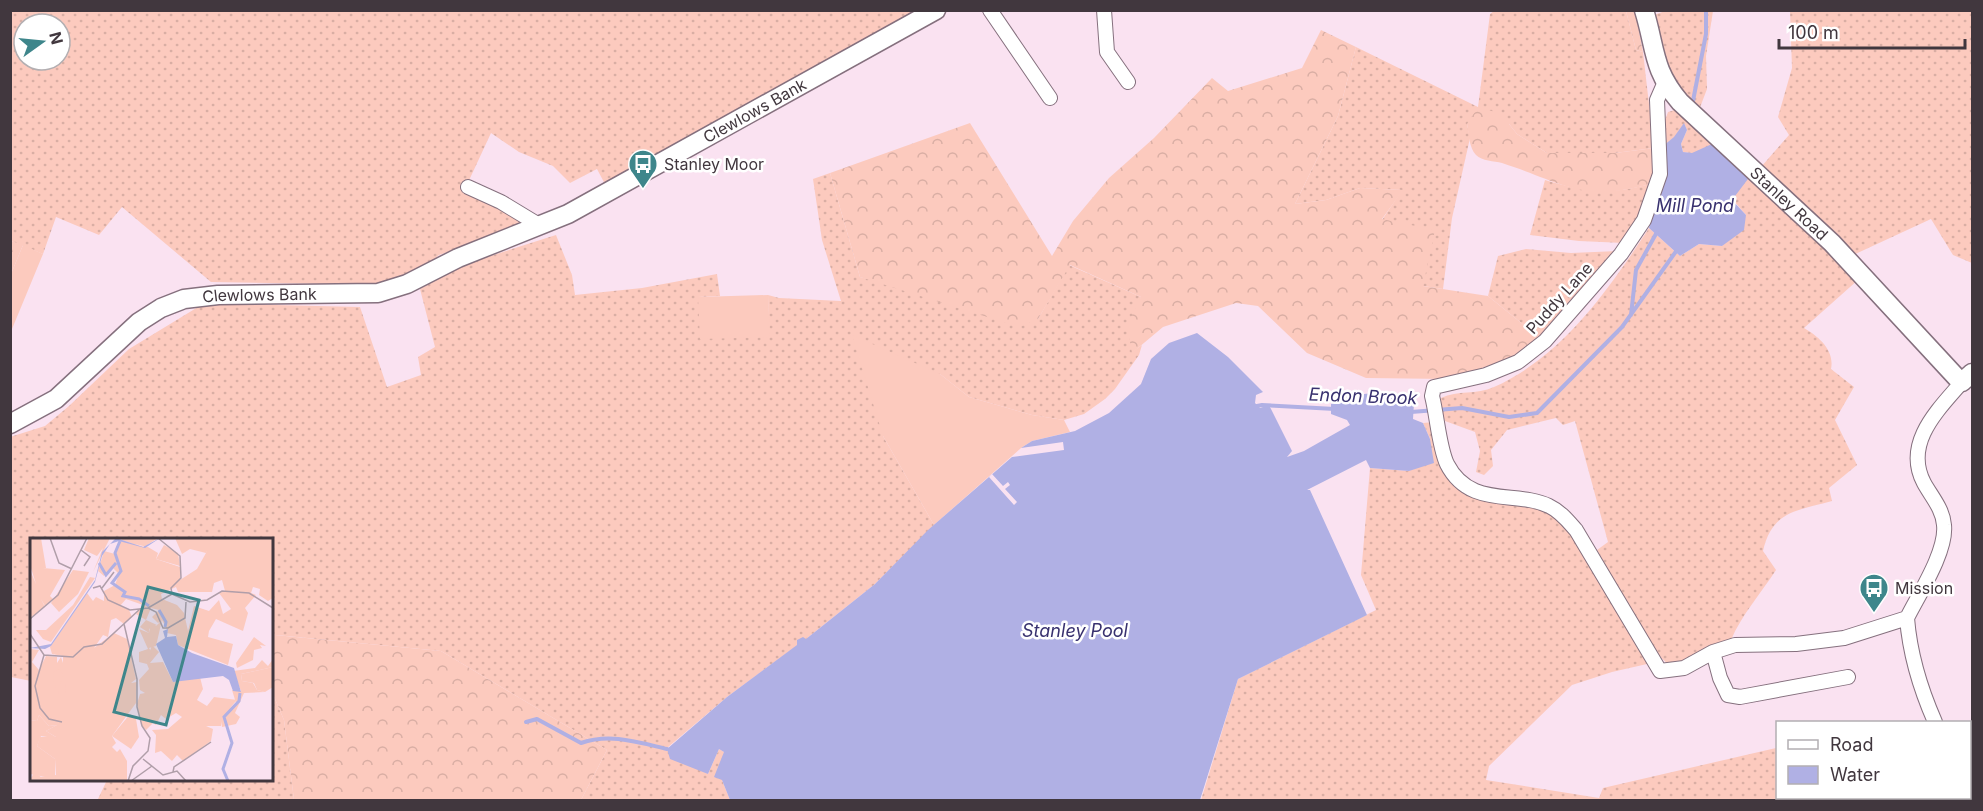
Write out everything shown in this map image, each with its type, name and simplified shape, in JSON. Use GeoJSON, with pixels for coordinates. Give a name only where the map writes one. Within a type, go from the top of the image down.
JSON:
{"type":"FeatureCollection","features":[{"type":"Feature","properties":{"kind":"street","name":"Clewlows Bank"},"geometry":{"type":"LineString","coordinates":[[10,424],[56,399],[139,322],[161,308],[184,299],[218,295],[378,293],[407,284],[458,258],[539,225],[631,181],[936,10]]}},
{"type":"Feature","properties":{"kind":"street"},"geometry":{"type":"LineString","coordinates":[[990,10],[1050,98]]}},
{"type":"Feature","properties":{"kind":"street"},"geometry":{"type":"LineString","coordinates":[[1104,10],[1107,52],[1128,82]]}},
{"type":"Feature","properties":{"kind":"street","name":"Stanley Road"},"geometry":{"type":"LineString","coordinates":[[1644,10],[1655,61],[1664,84],[1697,118],[1833,243],[1967,378]]}},
{"type":"Feature","properties":{"kind":"street","name":"Puddy Lane"},"geometry":{"type":"LineString","coordinates":[[1664,84],[1657,100],[1660,174],[1644,219],[1621,254],[1545,341],[1518,362],[1486,375],[1434,387],[1434,402],[1447,463],[1469,489],[1497,497],[1548,505],[1562,515],[1576,530],[1660,671],[1684,668],[1713,652],[1735,645],[1796,644],[1844,638],[1907,618]]}},
{"type":"Feature","properties":{"kind":"street"},"geometry":{"type":"LineString","coordinates":[[468,187],[501,202],[539,225]]}},
{"type":"Feature","properties":{"kind":"street"},"geometry":{"type":"LineString","coordinates":[[1934,721],[1917,678],[1909,646],[1907,618],[1943,541],[1941,512],[1923,480],[1918,458],[1920,439],[1930,419],[1967,378]]}},
{"type":"Feature","properties":{"kind":"street"},"geometry":{"type":"LineString","coordinates":[[1713,652],[1720,678],[1728,695],[1740,697],[1848,676]]}},
{"type":"Feature","properties":{"kind":"green space"},"geometry":{"type":"Polygon","coordinates":[[[11,11],[916,11],[606,186],[597,169],[570,183],[553,166],[519,152],[491,133],[465,189],[529,223],[439,255],[421,270],[392,285],[211,282],[122,207],[99,235],[56,217],[43,254],[11,241],[11,11]]]}},
{"type":"Feature","properties":{"kind":"green space"},"geometry":{"type":"Polygon","coordinates":[[[1494,11],[1626,11],[1636,50],[1643,52],[1654,148],[1615,153],[1547,153],[1517,134],[1509,124],[1467,124],[1470,138],[1452,218],[1443,289],[1423,286],[1382,220],[1402,190],[1360,188],[1326,200],[1295,204],[1338,116],[1356,47],[1478,107],[1490,14],[1494,11]]]}},
{"type":"Feature","properties":{"kind":"green space"},"geometry":{"type":"Polygon","coordinates":[[[1626,11],[1635,11],[1643,52],[1636,50],[1626,11]]]}},
{"type":"Feature","properties":{"kind":"green space"},"geometry":{"type":"Polygon","coordinates":[[[1665,11],[1713,11],[1706,56],[1707,89],[1699,110],[1673,77],[1664,55],[1654,15],[1665,11]]]}},
{"type":"Feature","properties":{"kind":"green space"},"geometry":{"type":"Polygon","coordinates":[[[1790,11],[1972,11],[1972,263],[1953,255],[1931,219],[1851,256],[1761,167],[1789,135],[1778,117],[1792,68],[1790,11]]]}},
{"type":"Feature","properties":{"kind":"green space"},"geometry":{"type":"Polygon","coordinates":[[[1321,30],[1356,47],[1338,116],[1295,204],[1326,200],[1360,188],[1403,190],[1382,219],[1435,230],[1423,286],[1488,296],[1540,338],[1513,358],[1448,379],[1366,378],[1307,353],[1258,306],[1236,303],[1163,327],[1132,353],[1127,325],[1141,297],[1070,265],[1038,319],[1019,327],[860,277],[830,173],[970,123],[1052,256],[1073,221],[1109,178],[1154,138],[1212,78],[1228,91],[1302,68],[1321,30]]]}},
{"type":"Feature","properties":{"kind":"green space"},"geometry":{"type":"Polygon","coordinates":[[[1478,107],[1495,112],[1517,134],[1547,153],[1615,153],[1654,148],[1655,161],[1650,184],[1607,192],[1590,191],[1481,158],[1472,149],[1467,124],[1478,107]]]}},
{"type":"Feature","properties":{"kind":"green space"},"geometry":{"type":"Polygon","coordinates":[[[1675,110],[1685,114],[1859,279],[1804,328],[1820,339],[1828,350],[1832,362],[1831,369],[1854,387],[1835,420],[1857,465],[1829,488],[1832,501],[1787,515],[1773,528],[1763,551],[1776,570],[1746,613],[1731,640],[1692,660],[1671,665],[1654,649],[1597,550],[1608,542],[1575,421],[1563,425],[1556,418],[1507,430],[1491,450],[1493,466],[1484,475],[1476,472],[1480,451],[1475,432],[1445,421],[1440,407],[1441,398],[1494,387],[1519,374],[1542,358],[1563,339],[1601,297],[1649,228],[1680,256],[1699,244],[1722,246],[1746,215],[1692,153],[1683,152],[1681,144],[1687,130],[1684,124],[1675,137],[1663,146],[1664,123],[1668,112],[1675,110]]]}},
{"type":"Feature","properties":{"kind":"green space"},"geometry":{"type":"Polygon","coordinates":[[[830,173],[860,277],[1038,319],[1069,265],[1141,297],[1132,352],[1142,345],[1139,355],[1115,389],[1084,414],[1064,420],[1032,415],[969,397],[940,374],[883,436],[934,525],[875,584],[806,639],[727,697],[667,748],[708,774],[719,749],[724,752],[722,780],[730,800],[581,800],[607,750],[441,651],[276,635],[273,640],[273,538],[30,538],[30,681],[11,677],[10,437],[45,426],[129,349],[198,307],[228,304],[360,307],[387,387],[421,375],[418,357],[435,347],[420,289],[456,267],[556,235],[572,275],[575,295],[642,288],[717,274],[720,296],[698,297],[769,337],[768,295],[779,298],[841,301],[822,240],[813,179],[830,173]]]}},
{"type":"Feature","properties":{"kind":"green space"},"geometry":{"type":"Polygon","coordinates":[[[1545,180],[1597,191],[1622,190],[1650,184],[1637,221],[1624,243],[1579,241],[1530,235],[1545,180]]]}},
{"type":"Feature","properties":{"kind":"green space"},"geometry":{"type":"Polygon","coordinates":[[[10,241],[23,245],[11,274],[10,241]]]}},
{"type":"Feature","properties":{"kind":"green space"},"geometry":{"type":"Polygon","coordinates":[[[23,245],[43,254],[12,329],[11,274],[23,245]]]}},
{"type":"Feature","properties":{"kind":"green space"},"geometry":{"type":"Polygon","coordinates":[[[1526,249],[1571,253],[1618,251],[1540,338],[1488,296],[1498,256],[1526,249]]]}},
{"type":"Feature","properties":{"kind":"green space"},"geometry":{"type":"Polygon","coordinates":[[[768,295],[770,337],[700,339],[698,297],[768,295]]]}},
{"type":"Feature","properties":{"kind":"green space"},"geometry":{"type":"Polygon","coordinates":[[[852,335],[940,374],[969,397],[1032,415],[1064,420],[1070,432],[1032,441],[1021,448],[934,525],[883,436],[852,335]]]}},
{"type":"Feature","properties":{"kind":"green space"},"geometry":{"type":"Polygon","coordinates":[[[1434,422],[1453,480],[1547,509],[1562,521],[1646,654],[1647,664],[1572,685],[1489,766],[1486,780],[1599,798],[1603,788],[1776,748],[1776,799],[1797,800],[1201,800],[1238,679],[1376,610],[1361,575],[1370,468],[1409,471],[1430,439],[1423,423],[1434,422]]]}},
{"type":"Feature","properties":{"kind":"green space"},"geometry":{"type":"Polygon","coordinates":[[[275,635],[441,651],[607,750],[581,800],[294,800],[284,720],[273,694],[273,639],[275,635]]]}},
{"type":"Feature","properties":{"kind":"green space"},"geometry":{"type":"Polygon","coordinates":[[[273,694],[284,720],[294,800],[98,799],[107,781],[273,781],[273,694]]]}},
{"type":"Feature","properties":{"kind":"green space"},"geometry":{"type":"Polygon","coordinates":[[[1824,799],[1874,799],[1874,800],[1822,800],[1824,799]]]}},
{"type":"Feature","properties":{"kind":"water","name":"Mill Pond"},"geometry":{"type":"Polygon","coordinates":[[[1684,123],[1687,130],[1681,144],[1683,152],[1692,153],[1712,144],[1748,179],[1732,200],[1746,215],[1744,230],[1722,246],[1699,244],[1680,256],[1649,228],[1663,146],[1674,137],[1684,123]]]}},
{"type":"Feature","properties":{"kind":"water","name":"Stanley Pool"},"geometry":{"type":"Polygon","coordinates":[[[1197,333],[1228,357],[1263,392],[1256,395],[1255,403],[1260,408],[1269,405],[1292,451],[1287,457],[1304,451],[1350,425],[1347,420],[1331,414],[1331,404],[1358,395],[1387,393],[1405,396],[1410,403],[1414,403],[1413,419],[1423,423],[1430,439],[1434,463],[1409,471],[1370,468],[1366,460],[1307,490],[1310,490],[1367,615],[1238,679],[1200,800],[730,800],[722,780],[714,777],[724,752],[719,749],[708,774],[670,759],[667,749],[727,697],[797,645],[797,640],[803,637],[806,639],[875,584],[928,530],[1012,457],[1064,450],[1063,442],[1021,448],[1032,441],[1075,431],[1109,413],[1141,384],[1151,359],[1169,343],[1197,333]]]}},
{"type":"Feature","properties":{"kind":"pier"},"geometry":{"type":"Polygon","coordinates":[[[992,474],[1003,486],[1008,482],[1010,485],[1005,489],[1017,502],[1014,505],[989,477],[992,474]]]}},
{"type":"Feature","properties":{"kind":"waterway","name":"Endon Brook"},"geometry":{"type":"LineString","coordinates":[[1692,106],[1706,34],[1706,10]]}},
{"type":"Feature","properties":{"kind":"waterway"},"geometry":{"type":"LineString","coordinates":[[1631,315],[1636,270],[1657,232]]}},
{"type":"Feature","properties":{"kind":"waterway","name":"Endon Brook"},"geometry":{"type":"LineString","coordinates":[[1411,412],[1462,408],[1509,417],[1537,413],[1622,327],[1677,250]]}},
{"type":"Feature","properties":{"kind":"waterway","name":"Endon Brook"},"geometry":{"type":"LineString","coordinates":[[1252,407],[1262,405],[1335,409]]}},
{"type":"Feature","properties":{"kind":"waterway"},"geometry":{"type":"LineString","coordinates":[[526,722],[537,719],[581,743],[613,739],[634,741],[667,749]]}},
{"type":"Feature","properties":{"kind":"place","name":"Stanley Moor"},"geometry":{"type":"Point","coordinates":[643,190]}},
{"type":"Feature","properties":{"kind":"place","name":"Mission"},"geometry":{"type":"Point","coordinates":[1874,614]}}]}
